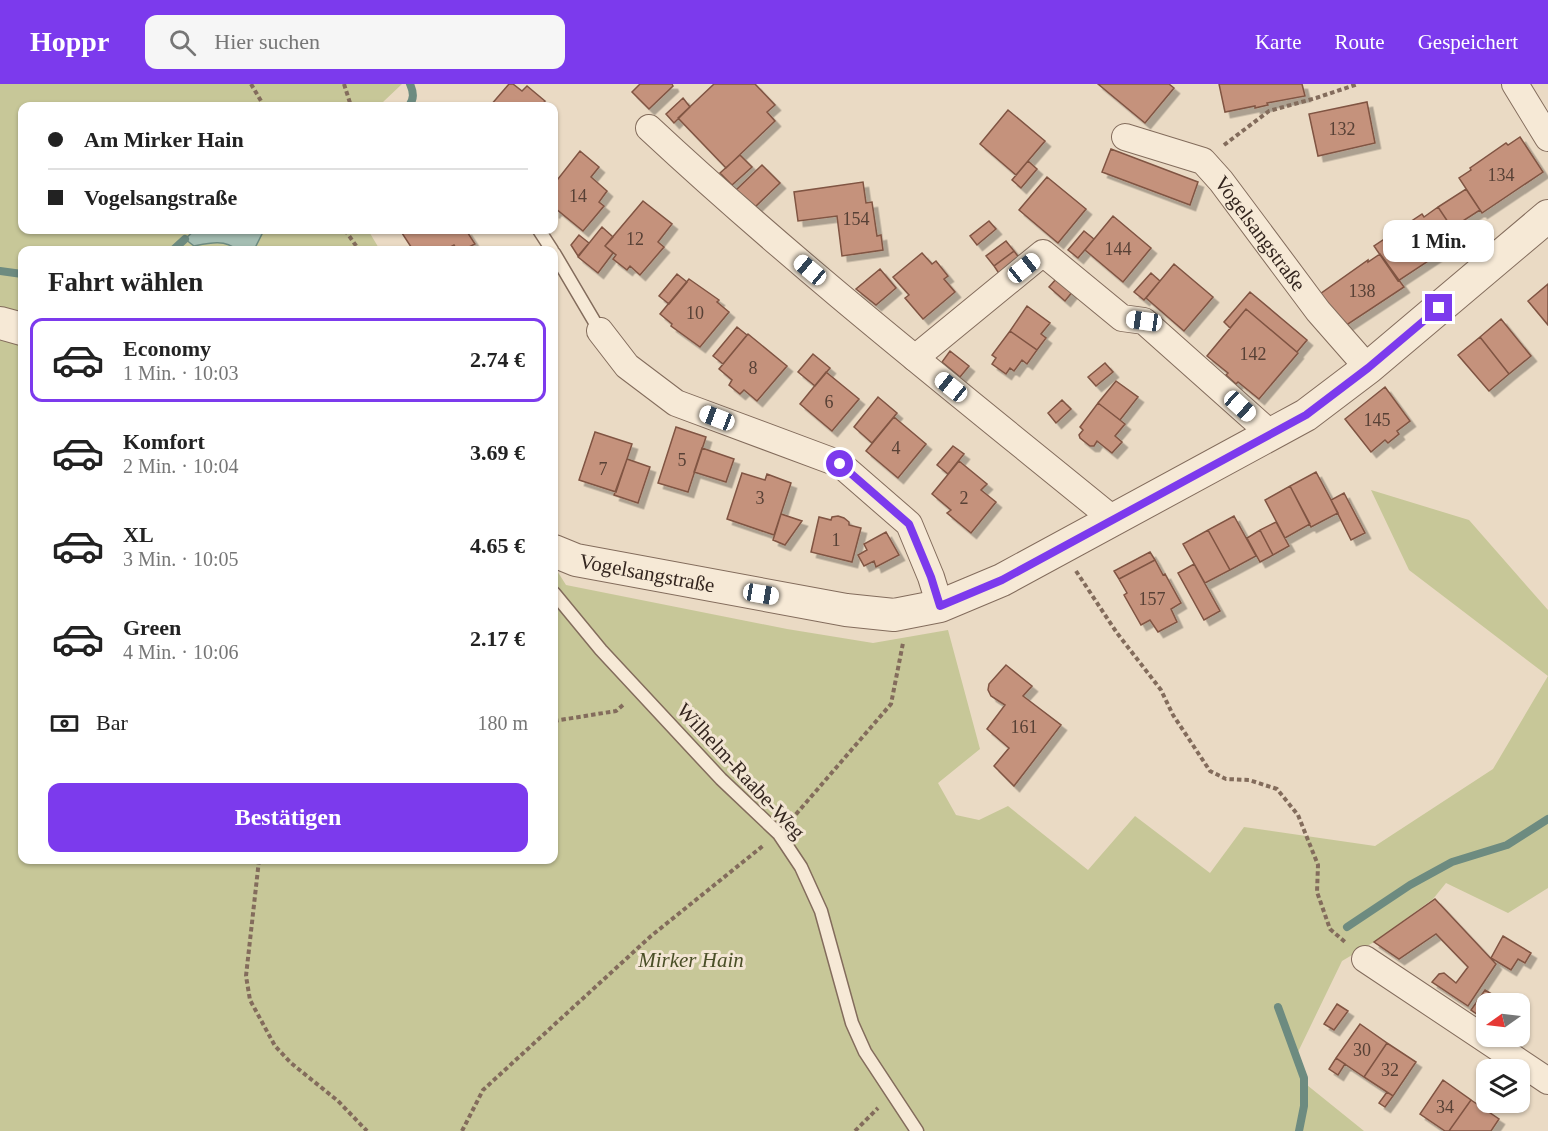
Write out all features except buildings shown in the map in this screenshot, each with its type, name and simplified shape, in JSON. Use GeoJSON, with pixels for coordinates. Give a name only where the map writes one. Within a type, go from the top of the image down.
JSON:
{"type":"FeatureCollection","features":[{"type":"Feature","properties":{"kind":"street"},"geometry":{"type":"LineString","coordinates":[[1515,84],[1548,138]]}},
{"type":"Feature","properties":{"kind":"street"},"geometry":{"type":"LineString","coordinates":[[649,128],[722,196],[915,358],[1114,520]]}},
{"type":"Feature","properties":{"kind":"street","name":"Vogelsangstraße"},"geometry":{"type":"LineString","coordinates":[[1125,137],[1203,161],[1221,181],[1318,310],[1368,368]]}},
{"type":"Feature","properties":{"kind":"street","name":"Vogelsangstraße"},"geometry":{"type":"LineString","coordinates":[[558,553],[576,560],[846,610],[894,615],[940,606],[1002,580],[1306,415],[1368,368],[1548,216]]}},
{"type":"Feature","properties":{"kind":"street"},"geometry":{"type":"LineString","coordinates":[[915,358],[1043,253],[1122,318],[1144,321],[1272,435]]}},
{"type":"Feature","properties":{"kind":"street"},"geometry":{"type":"LineString","coordinates":[[0,322],[18,328]]}},
{"type":"Feature","properties":{"kind":"street"},"geometry":{"type":"LineString","coordinates":[[600,331],[627,366],[676,403],[840,464],[909,524],[931,577],[940,606]]}},
{"type":"Feature","properties":{"kind":"street"},"geometry":{"type":"LineString","coordinates":[[1365,959],[1548,1081]]}},
{"type":"Feature","properties":{"kind":"lane"},"geometry":{"type":"LineString","coordinates":[[558,260],[600,331]]}},
{"type":"Feature","properties":{"kind":"lane","name":"Wilhelm-Raabe-Weg"},"geometry":{"type":"LineString","coordinates":[[558,598],[600,650],[640,690],[721,779],[779,834],[801,867],[821,911],[852,1023],[866,1052],[917,1131]]}},
{"type":"Feature","properties":{"kind":"path"},"geometry":{"type":"LineString","coordinates":[[251,84],[262,102]]}},
{"type":"Feature","properties":{"kind":"path"},"geometry":{"type":"LineString","coordinates":[[344,84],[350,102]]}},
{"type":"Feature","properties":{"kind":"path"},"geometry":{"type":"LineString","coordinates":[[1226,144],[1269,111],[1358,84]]}},
{"type":"Feature","properties":{"kind":"path"},"geometry":{"type":"LineString","coordinates":[[1061,548],[1117,633],[1161,690],[1173,715],[1210,771],[1226,779],[1249,780],[1277,789],[1298,815],[1318,865],[1317,892],[1330,930],[1365,959]]}},
{"type":"Feature","properties":{"kind":"path"},"geometry":{"type":"LineString","coordinates":[[462,1131],[483,1090],[651,936],[779,834],[891,704],[909,612]]}},
{"type":"Feature","properties":{"kind":"path"},"geometry":{"type":"LineString","coordinates":[[558,720],[616,711],[640,690]]}},
{"type":"Feature","properties":{"kind":"path"},"geometry":{"type":"LineString","coordinates":[[258,864],[246,976],[250,1000],[275,1046],[291,1063],[338,1101],[367,1131]]}},
{"type":"Feature","properties":{"kind":"path"},"geometry":{"type":"LineString","coordinates":[[855,1131],[893,1094]]}},
{"type":"Feature","properties":{"kind":"green space","name":"Mirker Hain"},"geometry":{"type":"Polygon","coordinates":[[[0,84],[402,84],[383,102],[18,102],[18,234],[191,234],[185,239],[194,246],[18,246],[18,864],[558,864],[558,572],[566,585],[787,629],[873,643],[948,630],[980,749],[938,783],[956,815],[979,820],[1008,806],[1088,870],[1135,816],[1210,873],[1244,827],[1375,846],[1493,769],[1548,676],[1548,888],[1508,913],[1446,883],[1433,899],[1374,942],[1342,961],[1297,1054],[1307,1085],[1364,1131],[0,1131],[0,84]]]}},
{"type":"Feature","properties":{"kind":"green space"},"geometry":{"type":"Polygon","coordinates":[[[262,234],[370,234],[378,246],[256,246],[262,234]]]}},
{"type":"Feature","properties":{"kind":"green space","name":"Mirker Hain"},"geometry":{"type":"Polygon","coordinates":[[[211,243],[230,246],[194,246],[211,243]]]}},
{"type":"Feature","properties":{"kind":"green space"},"geometry":{"type":"Polygon","coordinates":[[[1371,490],[1469,520],[1548,610],[1548,676],[1409,570],[1371,490]]]}},
{"type":"Feature","properties":{"kind":"shaded area"},"geometry":{"type":"Polygon","coordinates":[[[191,234],[262,234],[256,246],[211,243],[194,246],[185,239],[191,234]]]}},
{"type":"Feature","properties":{"kind":"waterway"},"geometry":{"type":"LineString","coordinates":[[410,84],[413,96],[411,102]]}},
{"type":"Feature","properties":{"kind":"waterway"},"geometry":{"type":"LineString","coordinates":[[177,246],[185,239]]}},
{"type":"Feature","properties":{"kind":"waterway"},"geometry":{"type":"LineString","coordinates":[[0,271],[18,273]]}},
{"type":"Feature","properties":{"kind":"waterway"},"geometry":{"type":"LineString","coordinates":[[1347,927],[1410,885],[1452,862],[1507,845],[1548,819]]}},
{"type":"Feature","properties":{"kind":"waterway"},"geometry":{"type":"LineString","coordinates":[[1278,1007],[1304,1078],[1304,1106],[1299,1131]]}},
{"type":"Feature","properties":{"kind":"route"},"geometry":{"type":"LineString","coordinates":[[840,464],[909,524],[931,577],[940,606],[1002,580],[1306,415],[1368,368],[1439,308]]}}]}
